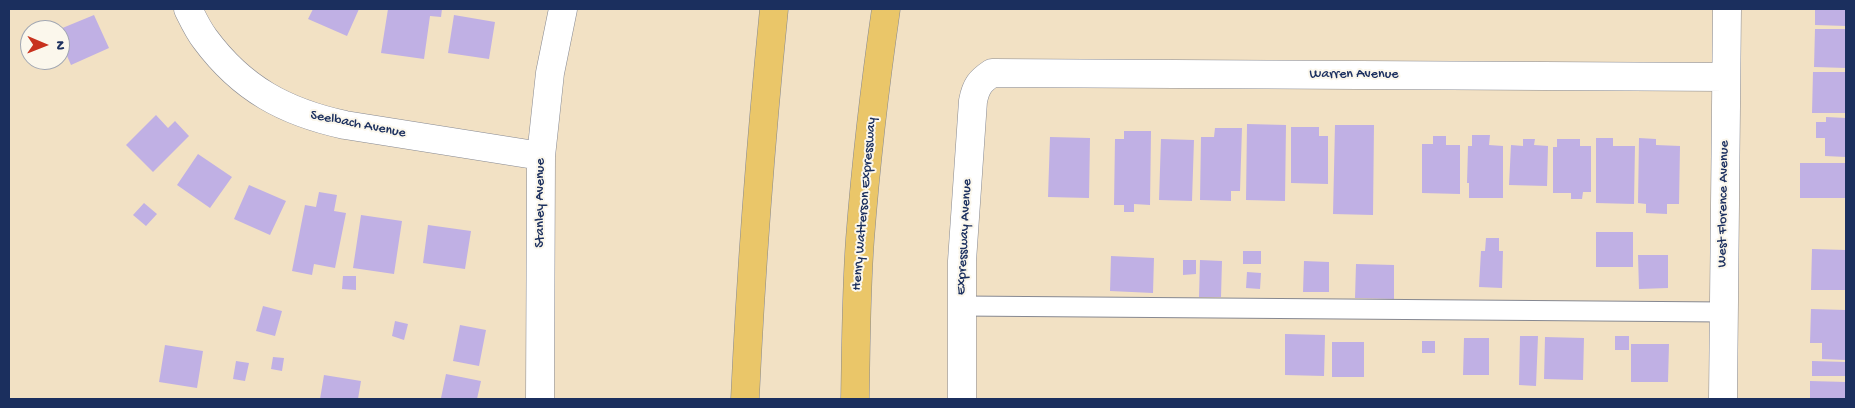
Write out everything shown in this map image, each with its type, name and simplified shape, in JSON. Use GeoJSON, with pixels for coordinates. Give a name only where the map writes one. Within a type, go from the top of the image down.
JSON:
{"type":"FeatureCollection","features":[{"type":"Feature","properties":{"kind":"highway"},"geometry":{"type":"LineString","coordinates":[[745,399],[750,290],[762,131],[774,9]]}},
{"type":"Feature","properties":{"kind":"highway","name":"Henry Watterson Expressway"},"geometry":{"type":"LineString","coordinates":[[855,399],[860,240],[874,92],[886,9]]}},
{"type":"Feature","properties":{"kind":"street","name":"Seelbach Avenue"},"geometry":{"type":"LineString","coordinates":[[188,9],[204,38],[234,73],[259,92],[286,107],[314,118],[345,125],[541,156]]}},
{"type":"Feature","properties":{"kind":"street","name":"Stanley Avenue"},"geometry":{"type":"LineString","coordinates":[[540,399],[541,156],[550,73],[563,9]]}},
{"type":"Feature","properties":{"kind":"street","name":"West Florence Avenue"},"geometry":{"type":"LineString","coordinates":[[1722,399],[1727,9]]}},
{"type":"Feature","properties":{"kind":"street","name":"Warren Avenue"},"geometry":{"type":"LineString","coordinates":[[984,78],[992,73],[1726,78]]}},
{"type":"Feature","properties":{"kind":"street","name":"Expressway Avenue"},"geometry":{"type":"LineString","coordinates":[[962,399],[962,261],[973,101],[976,88],[984,78]]}},
{"type":"Feature","properties":{"kind":"lane"},"geometry":{"type":"LineString","coordinates":[[962,306],[1723,312]]}},
{"type":"Feature","properties":{"kind":"building"},"geometry":{"type":"Polygon","coordinates":[[[313,9],[359,9],[347,36],[308,19],[313,9]]]}},
{"type":"Feature","properties":{"kind":"building"},"geometry":{"type":"Polygon","coordinates":[[[388,9],[442,9],[441,17],[430,16],[424,59],[381,53],[388,9]]]}},
{"type":"Feature","properties":{"kind":"building"},"geometry":{"type":"Polygon","coordinates":[[[1815,9],[1846,9],[1846,26],[1815,25],[1815,9]]]}},
{"type":"Feature","properties":{"kind":"building"},"geometry":{"type":"Polygon","coordinates":[[[94,15],[109,48],[71,65],[70,25],[94,15]]]}},
{"type":"Feature","properties":{"kind":"building"},"geometry":{"type":"Polygon","coordinates":[[[454,15],[495,22],[489,59],[448,53],[454,15]]]}},
{"type":"Feature","properties":{"kind":"building"},"geometry":{"type":"Polygon","coordinates":[[[1815,29],[1846,29],[1846,68],[1814,67],[1815,29]]]}},
{"type":"Feature","properties":{"kind":"building"},"geometry":{"type":"Polygon","coordinates":[[[1813,72],[1846,72],[1846,113],[1812,113],[1813,72]]]}},
{"type":"Feature","properties":{"kind":"building"},"geometry":{"type":"Polygon","coordinates":[[[156,115],[168,128],[175,121],[189,136],[153,172],[126,145],[156,115]]]}},
{"type":"Feature","properties":{"kind":"building"},"geometry":{"type":"Polygon","coordinates":[[[1826,117],[1846,118],[1846,157],[1825,156],[1825,138],[1816,138],[1816,122],[1826,122],[1826,117]]]}},
{"type":"Feature","properties":{"kind":"building"},"geometry":{"type":"Polygon","coordinates":[[[1247,124],[1286,125],[1285,201],[1246,200],[1247,124]]]}},
{"type":"Feature","properties":{"kind":"building"},"geometry":{"type":"Polygon","coordinates":[[[1335,125],[1374,125],[1373,215],[1333,214],[1335,125]]]}},
{"type":"Feature","properties":{"kind":"building"},"geometry":{"type":"Polygon","coordinates":[[[1291,127],[1319,127],[1319,136],[1328,136],[1328,184],[1291,183],[1291,127]]]}},
{"type":"Feature","properties":{"kind":"building"},"geometry":{"type":"Polygon","coordinates":[[[1215,128],[1242,128],[1240,191],[1231,191],[1231,201],[1200,200],[1201,137],[1214,137],[1215,128]]]}},
{"type":"Feature","properties":{"kind":"building"},"geometry":{"type":"Polygon","coordinates":[[[1124,131],[1151,131],[1150,205],[1134,204],[1134,212],[1124,212],[1124,205],[1114,205],[1115,139],[1124,139],[1124,131]]]}},
{"type":"Feature","properties":{"kind":"building"},"geometry":{"type":"Polygon","coordinates":[[[1472,135],[1490,135],[1489,145],[1503,146],[1503,198],[1469,198],[1469,183],[1467,183],[1468,146],[1472,146],[1472,135]]]}},
{"type":"Feature","properties":{"kind":"building"},"geometry":{"type":"Polygon","coordinates":[[[1433,136],[1446,136],[1446,145],[1460,145],[1460,194],[1422,193],[1422,144],[1433,144],[1433,136]]]}},
{"type":"Feature","properties":{"kind":"building"},"geometry":{"type":"Polygon","coordinates":[[[1050,137],[1090,138],[1089,198],[1048,197],[1050,137]]]}},
{"type":"Feature","properties":{"kind":"building"},"geometry":{"type":"Polygon","coordinates":[[[1596,138],[1613,138],[1613,146],[1635,146],[1634,204],[1596,203],[1596,138]]]}},
{"type":"Feature","properties":{"kind":"building"},"geometry":{"type":"Polygon","coordinates":[[[1639,138],[1656,139],[1656,145],[1680,146],[1679,204],[1667,204],[1667,214],[1646,213],[1646,204],[1638,203],[1639,138]]]}},
{"type":"Feature","properties":{"kind":"building"},"geometry":{"type":"Polygon","coordinates":[[[1161,139],[1194,140],[1192,201],[1159,200],[1161,139]]]}},
{"type":"Feature","properties":{"kind":"building"},"geometry":{"type":"Polygon","coordinates":[[[1523,139],[1535,139],[1534,145],[1548,146],[1547,186],[1509,185],[1511,145],[1523,146],[1523,139]]]}},
{"type":"Feature","properties":{"kind":"building"},"geometry":{"type":"Polygon","coordinates":[[[1557,139],[1580,139],[1580,146],[1591,146],[1591,192],[1583,192],[1582,199],[1571,199],[1571,193],[1553,193],[1553,147],[1557,147],[1557,139]]]}},
{"type":"Feature","properties":{"kind":"building"},"geometry":{"type":"Polygon","coordinates":[[[198,154],[232,177],[210,208],[177,185],[198,154]]]}},
{"type":"Feature","properties":{"kind":"building"},"geometry":{"type":"Polygon","coordinates":[[[1800,163],[1846,163],[1846,198],[1800,198],[1800,163]]]}},
{"type":"Feature","properties":{"kind":"building"},"geometry":{"type":"Polygon","coordinates":[[[249,185],[286,201],[270,235],[234,219],[249,185]]]}},
{"type":"Feature","properties":{"kind":"building"},"geometry":{"type":"Polygon","coordinates":[[[319,192],[337,195],[334,211],[346,213],[335,268],[314,264],[312,275],[292,271],[305,205],[316,207],[319,192]]]}},
{"type":"Feature","properties":{"kind":"building"},"geometry":{"type":"Polygon","coordinates":[[[144,203],[157,214],[146,226],[133,215],[144,203]]]}},
{"type":"Feature","properties":{"kind":"building"},"geometry":{"type":"Polygon","coordinates":[[[361,215],[402,221],[394,274],[353,268],[361,215]]]}},
{"type":"Feature","properties":{"kind":"building"},"geometry":{"type":"Polygon","coordinates":[[[428,225],[471,231],[465,269],[423,263],[428,225]]]}},
{"type":"Feature","properties":{"kind":"building"},"geometry":{"type":"Polygon","coordinates":[[[1596,232],[1633,232],[1633,267],[1596,267],[1596,232]]]}},
{"type":"Feature","properties":{"kind":"building"},"geometry":{"type":"Polygon","coordinates":[[[1486,238],[1499,238],[1499,251],[1503,251],[1502,288],[1479,287],[1481,251],[1485,251],[1486,238]]]}},
{"type":"Feature","properties":{"kind":"building"},"geometry":{"type":"Polygon","coordinates":[[[1812,249],[1846,250],[1846,290],[1811,290],[1812,249]]]}},
{"type":"Feature","properties":{"kind":"building"},"geometry":{"type":"Polygon","coordinates":[[[1243,251],[1261,251],[1261,264],[1243,264],[1243,251]]]}},
{"type":"Feature","properties":{"kind":"building"},"geometry":{"type":"Polygon","coordinates":[[[1638,255],[1668,255],[1668,288],[1639,289],[1638,255]]]}},
{"type":"Feature","properties":{"kind":"building"},"geometry":{"type":"Polygon","coordinates":[[[1111,256],[1154,258],[1153,293],[1110,291],[1111,256]]]}},
{"type":"Feature","properties":{"kind":"building"},"geometry":{"type":"Polygon","coordinates":[[[1183,260],[1196,260],[1196,274],[1183,275],[1183,260]]]}},
{"type":"Feature","properties":{"kind":"building"},"geometry":{"type":"Polygon","coordinates":[[[1200,260],[1222,261],[1221,297],[1199,297],[1200,260]]]}},
{"type":"Feature","properties":{"kind":"building"},"geometry":{"type":"Polygon","coordinates":[[[1304,261],[1329,262],[1329,292],[1303,292],[1304,261]]]}},
{"type":"Feature","properties":{"kind":"building"},"geometry":{"type":"Polygon","coordinates":[[[1356,264],[1394,265],[1394,299],[1355,298],[1356,264]]]}},
{"type":"Feature","properties":{"kind":"building"},"geometry":{"type":"Polygon","coordinates":[[[1247,272],[1261,273],[1260,289],[1246,288],[1247,272]]]}},
{"type":"Feature","properties":{"kind":"building"},"geometry":{"type":"Polygon","coordinates":[[[343,276],[356,276],[356,290],[342,289],[343,276]]]}},
{"type":"Feature","properties":{"kind":"building"},"geometry":{"type":"Polygon","coordinates":[[[263,306],[282,311],[275,336],[256,331],[263,306]]]}},
{"type":"Feature","properties":{"kind":"building"},"geometry":{"type":"Polygon","coordinates":[[[1811,309],[1846,310],[1846,360],[1822,359],[1822,343],[1810,343],[1811,309]]]}},
{"type":"Feature","properties":{"kind":"building"},"geometry":{"type":"Polygon","coordinates":[[[395,321],[408,324],[404,340],[392,336],[395,321]]]}},
{"type":"Feature","properties":{"kind":"building"},"geometry":{"type":"Polygon","coordinates":[[[460,325],[486,330],[479,366],[453,361],[460,325]]]}},
{"type":"Feature","properties":{"kind":"building"},"geometry":{"type":"Polygon","coordinates":[[[1285,334],[1325,335],[1324,376],[1285,375],[1285,334]]]}},
{"type":"Feature","properties":{"kind":"building"},"geometry":{"type":"Polygon","coordinates":[[[1520,336],[1538,336],[1536,386],[1519,385],[1520,336]]]}},
{"type":"Feature","properties":{"kind":"building"},"geometry":{"type":"Polygon","coordinates":[[[1615,336],[1629,336],[1629,350],[1615,350],[1615,336]]]}},
{"type":"Feature","properties":{"kind":"building"},"geometry":{"type":"Polygon","coordinates":[[[1545,337],[1584,338],[1583,380],[1544,379],[1545,337]]]}},
{"type":"Feature","properties":{"kind":"building"},"geometry":{"type":"Polygon","coordinates":[[[1464,338],[1489,338],[1489,375],[1463,375],[1464,338]]]}},
{"type":"Feature","properties":{"kind":"building"},"geometry":{"type":"Polygon","coordinates":[[[1422,341],[1435,341],[1435,353],[1422,353],[1422,341]]]}},
{"type":"Feature","properties":{"kind":"building"},"geometry":{"type":"Polygon","coordinates":[[[1332,342],[1364,342],[1364,377],[1332,377],[1332,342]]]}},
{"type":"Feature","properties":{"kind":"building"},"geometry":{"type":"Polygon","coordinates":[[[1631,344],[1669,344],[1668,382],[1631,382],[1631,344]]]}},
{"type":"Feature","properties":{"kind":"building"},"geometry":{"type":"Polygon","coordinates":[[[165,345],[203,351],[197,388],[159,382],[165,345]]]}},
{"type":"Feature","properties":{"kind":"building"},"geometry":{"type":"Polygon","coordinates":[[[273,357],[284,358],[282,371],[271,369],[273,357]]]}},
{"type":"Feature","properties":{"kind":"building"},"geometry":{"type":"Polygon","coordinates":[[[236,361],[249,363],[245,381],[233,379],[236,361]]]}},
{"type":"Feature","properties":{"kind":"building"},"geometry":{"type":"Polygon","coordinates":[[[1812,361],[1846,362],[1846,376],[1812,376],[1812,361]]]}},
{"type":"Feature","properties":{"kind":"building"},"geometry":{"type":"Polygon","coordinates":[[[446,374],[481,381],[477,399],[441,398],[446,374]]]}},
{"type":"Feature","properties":{"kind":"building"},"geometry":{"type":"Polygon","coordinates":[[[324,375],[361,381],[358,399],[320,399],[324,375]]]}},
{"type":"Feature","properties":{"kind":"building"},"geometry":{"type":"Polygon","coordinates":[[[1810,381],[1846,382],[1846,399],[1810,399],[1810,381]]]}}]}
